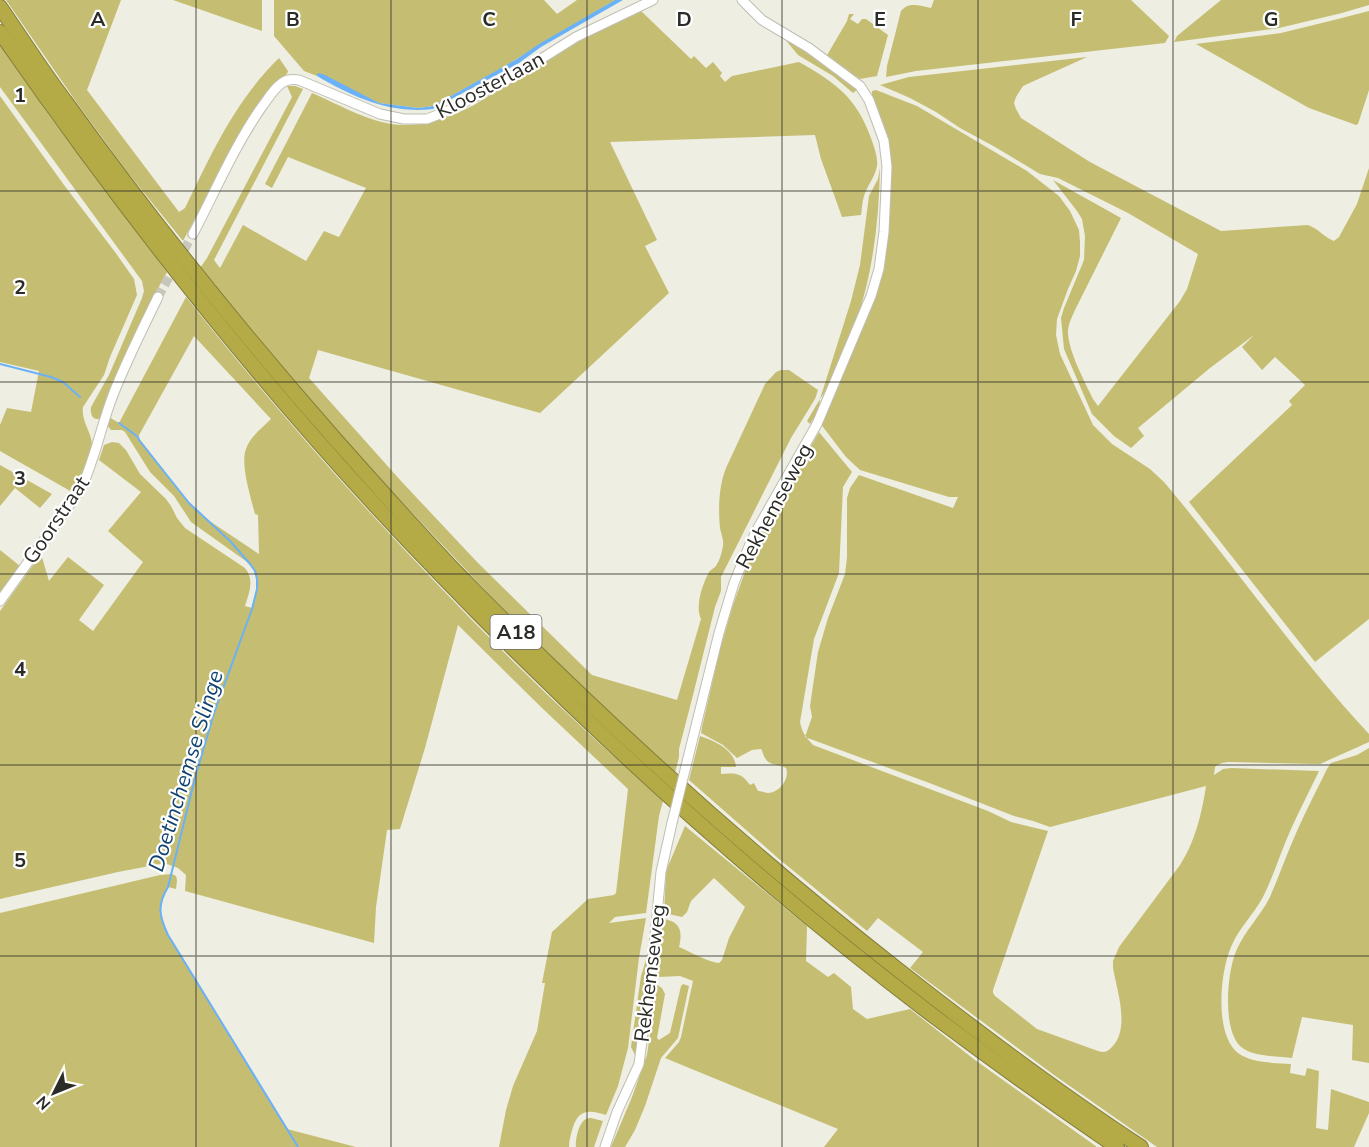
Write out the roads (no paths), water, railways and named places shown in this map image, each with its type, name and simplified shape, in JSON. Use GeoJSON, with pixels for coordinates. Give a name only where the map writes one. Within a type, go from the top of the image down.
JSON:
{"type":"FeatureCollection","features":[{"type":"Feature","properties":{"kind":"highway","name":"A18"},"geometry":{"type":"LineString","coordinates":[[0,7],[64,101],[154,220],[282,379],[438,552],[533,649],[665,774],[789,882],[943,1005],[1054,1087],[1141,1147]]}},
{"type":"Feature","properties":{"kind":"highway","name":"A18"},"geometry":{"type":"LineString","coordinates":[[0,32],[54,109],[167,259],[272,389],[441,575],[522,657],[657,785],[833,936],[934,1016],[1117,1147]]}},
{"type":"Feature","properties":{"kind":"street","name":"Kloosterlaan"},"geometry":{"type":"LineString","coordinates":[[194,234],[257,114],[275,88],[284,81],[299,80],[380,114],[404,119],[427,119],[450,110],[514,76],[576,37],[653,0]]}},
{"type":"Feature","properties":{"kind":"street","name":"Rekhemseweg"},"geometry":{"type":"LineString","coordinates":[[605,1147],[639,1064],[661,872],[719,633],[734,583],[759,526],[817,424],[871,296],[879,268],[887,167],[884,141],[869,100],[860,86],[809,48],[762,20],[742,0]]}},
{"type":"Feature","properties":{"kind":"street","name":"Goorstraat"},"geometry":{"type":"LineString","coordinates":[[0,601],[81,489],[90,470],[100,432],[125,365],[158,297]]}},
{"type":"Feature","properties":{"kind":"water"},"geometry":{"type":"Polygon","coordinates":[[[615,0],[623,0],[541,47],[519,63],[433,109],[401,109],[386,106],[344,91],[317,76],[319,73],[325,75],[379,103],[418,108],[433,106],[615,0]]]}},
{"type":"Feature","properties":{"kind":"waterway"},"geometry":{"type":"LineString","coordinates":[[0,364],[51,377],[63,382],[80,397]]}},
{"type":"Feature","properties":{"kind":"waterway","name":"Doetinchemse Slinge"},"geometry":{"type":"LineString","coordinates":[[119,423],[138,437],[189,503],[231,542],[255,571],[257,579],[252,609],[214,713],[195,778],[160,911],[168,935],[298,1147]]}},
{"type":"Feature","properties":{"kind":"tunnel"},"geometry":{"type":"LineString","coordinates":[[158,297],[193,234]]}}]}
